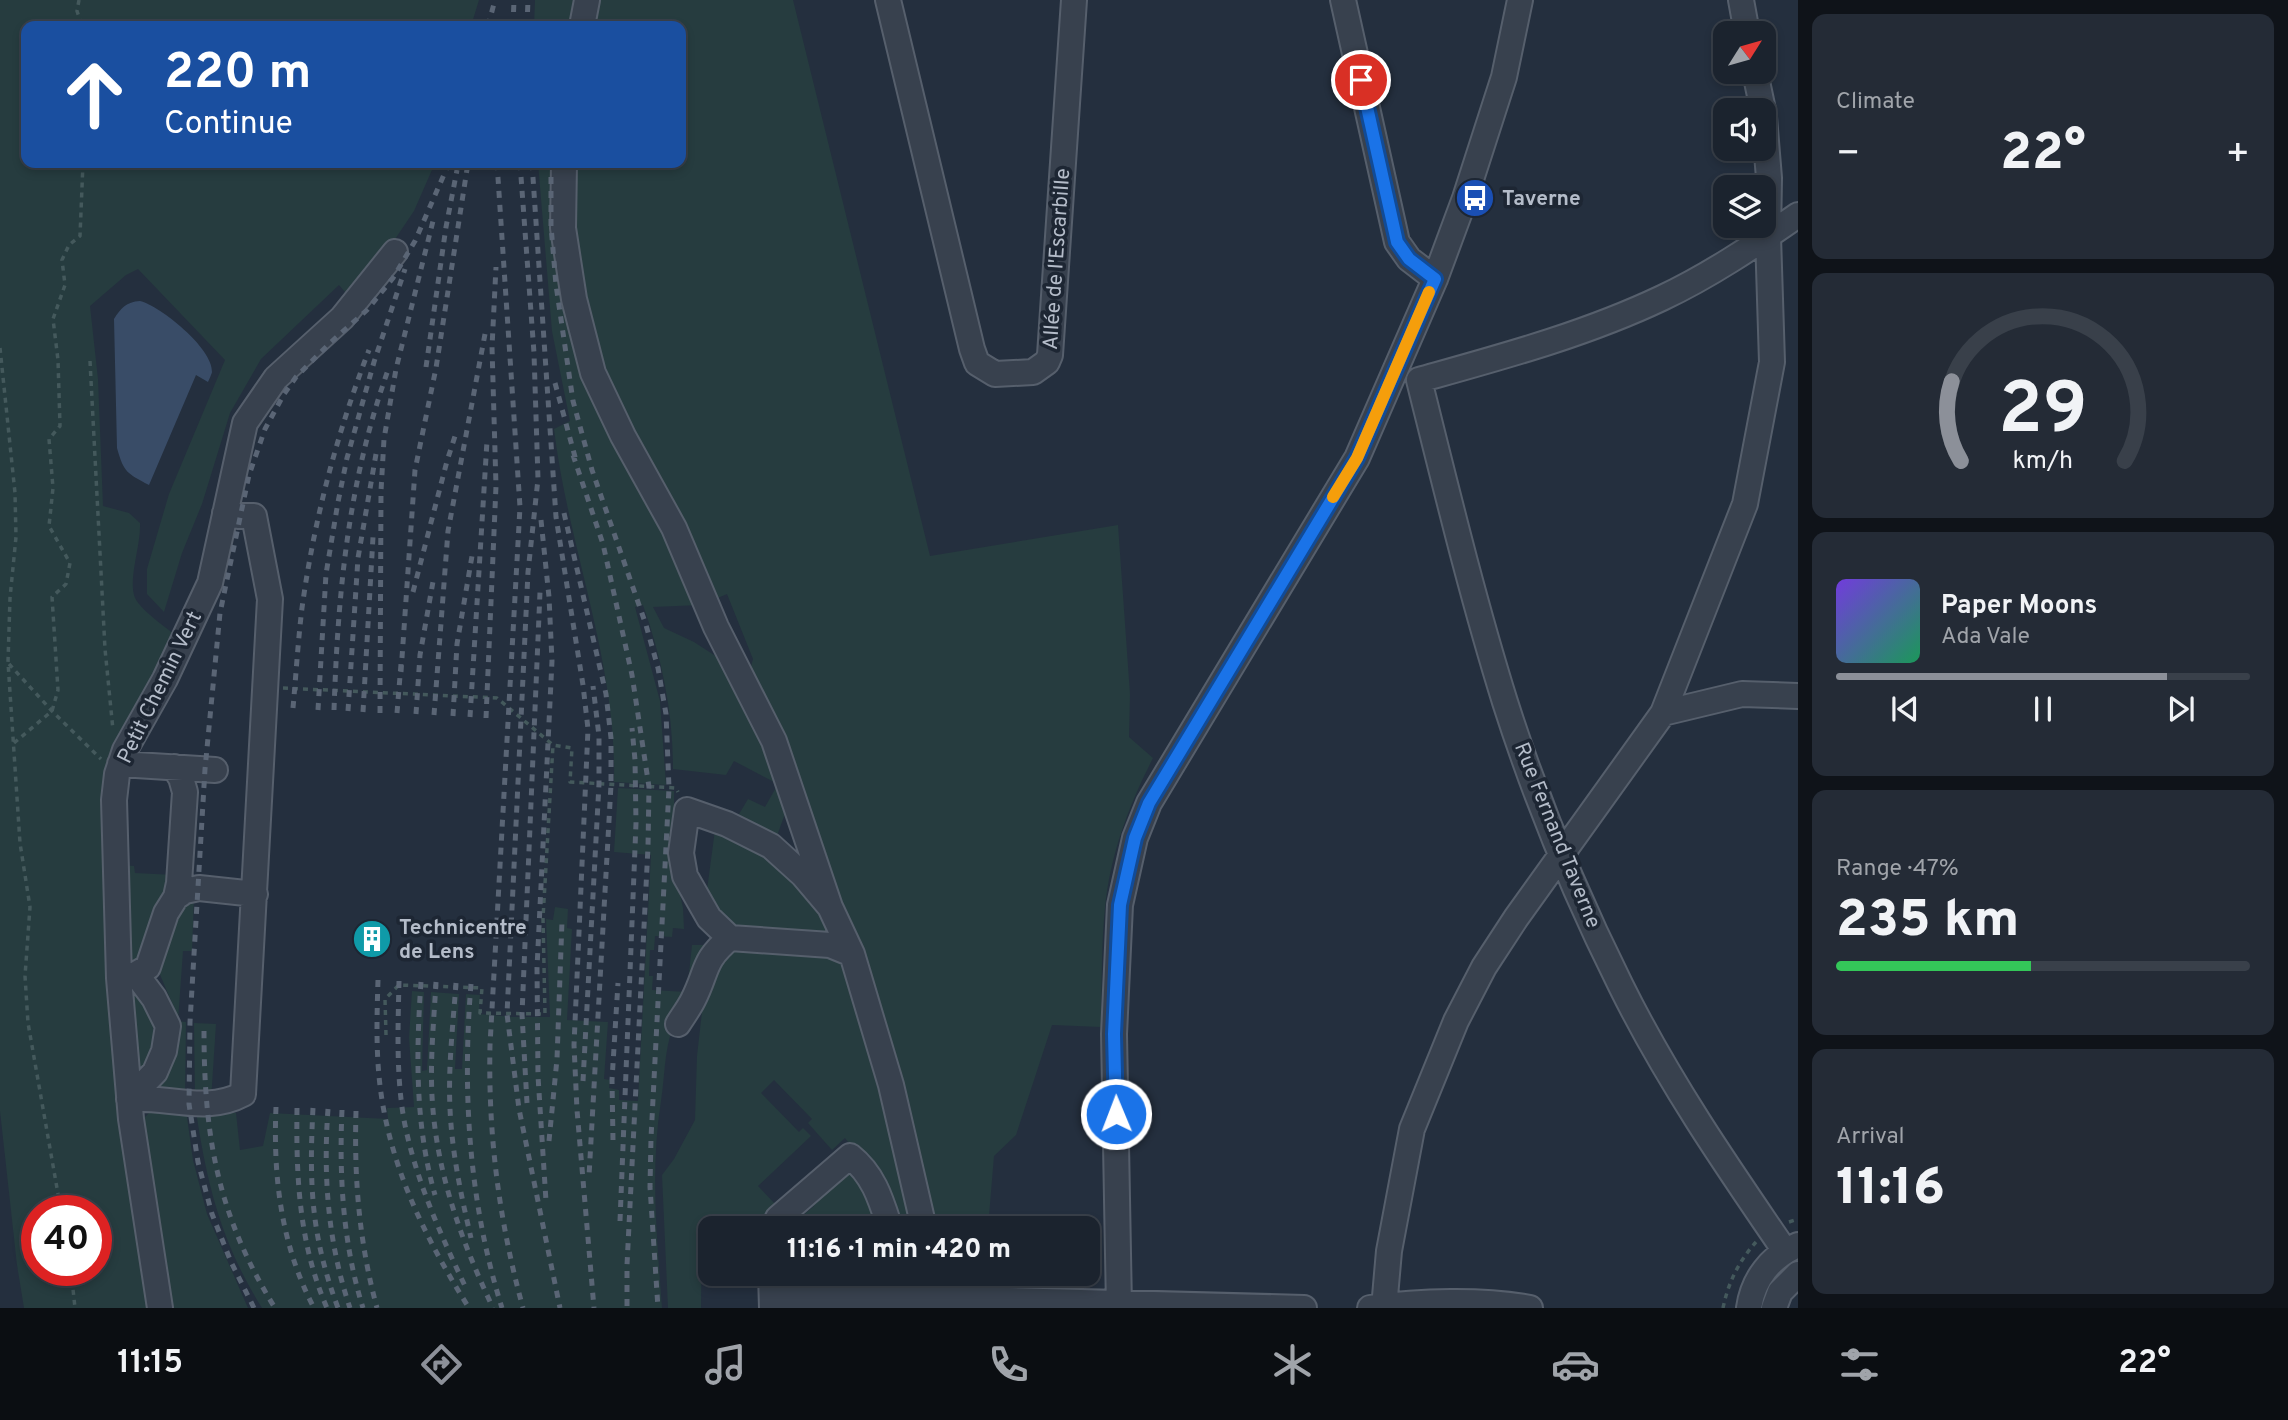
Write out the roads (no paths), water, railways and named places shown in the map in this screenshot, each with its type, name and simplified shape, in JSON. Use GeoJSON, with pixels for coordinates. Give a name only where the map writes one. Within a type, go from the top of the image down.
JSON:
{"type":"FeatureCollection","features":[{"type":"Feature","properties":{"kind":"street"},"geometry":{"type":"LineString","coordinates":[[583,21],[587,0]]}},
{"type":"Feature","properties":{"kind":"street","name":"Allée de l'Escarbille"},"geometry":{"type":"LineString","coordinates":[[888,0],[972,349],[977,363],[995,373],[1033,372],[1047,362],[1050,355],[1074,0]]}},
{"type":"Feature","properties":{"kind":"street"},"geometry":{"type":"LineString","coordinates":[[1343,0],[1397,242],[1409,259],[1435,279]]}},
{"type":"Feature","properties":{"kind":"street"},"geometry":{"type":"LineString","coordinates":[[1119,1305],[1114,1034],[1120,905],[1135,838],[1149,803],[1357,458],[1435,279],[1465,198],[1504,77],[1520,0]]}},
{"type":"Feature","properties":{"kind":"street"},"geometry":{"type":"LineString","coordinates":[[1741,0],[1745,21]]}},
{"type":"Feature","properties":{"kind":"street"},"geometry":{"type":"LineString","coordinates":[[564,168],[563,228],[574,299],[593,373],[623,436],[674,527],[716,627],[774,741],[830,907],[852,954],[891,1085],[921,1216]]}},
{"type":"Feature","properties":{"kind":"street"},"geometry":{"type":"LineString","coordinates":[[1776,230],[1798,215]]}},
{"type":"Feature","properties":{"kind":"street"},"geometry":{"type":"LineString","coordinates":[[1397,368],[1419,380],[1550,342],[1663,298],[1765,238]]}},
{"type":"Feature","properties":{"kind":"street"},"geometry":{"type":"LineString","coordinates":[[1530,1308],[1512,1305],[1403,1303],[1379,1307],[1412,1129],[1456,1021],[1484,967],[1663,713],[1745,504],[1772,362],[1768,238]]}},
{"type":"Feature","properties":{"kind":"street","name":"Petit Chemin Vert"},"geometry":{"type":"LineString","coordinates":[[160,1308],[129,1099],[128,976],[114,800],[118,769],[125,750],[165,679],[209,583],[245,423],[276,378],[342,318],[395,252]]}},
{"type":"Feature","properties":{"kind":"street","name":"Rue Fernand Taverne"},"geometry":{"type":"LineString","coordinates":[[1419,380],[1465,565],[1506,704],[1561,855],[1620,985],[1659,1058],[1707,1136],[1794,1251]]}},
{"type":"Feature","properties":{"kind":"street"},"geometry":{"type":"LineString","coordinates":[[129,1099],[150,1097],[205,1104],[233,1100],[243,1094],[270,599],[254,516],[225,513]]}},
{"type":"Feature","properties":{"kind":"street"},"geometry":{"type":"LineString","coordinates":[[1663,713],[1742,694],[1798,696]]}},
{"type":"Feature","properties":{"kind":"street"},"geometry":{"type":"LineString","coordinates":[[118,769],[174,767],[215,770]]}},
{"type":"Feature","properties":{"kind":"street"},"geometry":{"type":"LineString","coordinates":[[129,1099],[155,1072],[164,1051],[168,1026],[154,998],[128,976],[148,967],[166,913],[176,897],[185,792],[174,767]]}},
{"type":"Feature","properties":{"kind":"street"},"geometry":{"type":"LineString","coordinates":[[830,907],[803,874],[771,846],[727,824],[687,810],[681,853],[685,876],[709,918],[730,938],[830,945],[852,954]]}},
{"type":"Feature","properties":{"kind":"street"},"geometry":{"type":"LineString","coordinates":[[176,897],[185,891],[199,888],[255,894]]}},
{"type":"Feature","properties":{"kind":"street"},"geometry":{"type":"LineString","coordinates":[[678,1024],[694,999],[702,974],[714,951],[730,938]]}},
{"type":"Feature","properties":{"kind":"street"},"geometry":{"type":"LineString","coordinates":[[780,1216],[850,1156],[865,1167],[886,1216]]}},
{"type":"Feature","properties":{"kind":"street"},"geometry":{"type":"LineString","coordinates":[[1749,1308],[1758,1279],[1770,1263],[1794,1251]]}},
{"type":"Feature","properties":{"kind":"street"},"geometry":{"type":"LineString","coordinates":[[1774,1308],[1780,1292],[1798,1274]]}},
{"type":"Feature","properties":{"kind":"street"},"geometry":{"type":"LineString","coordinates":[[934,1286],[936,1299]]}},
{"type":"Feature","properties":{"kind":"street"},"geometry":{"type":"LineString","coordinates":[[772,1303],[893,1303],[973,1298],[1119,1305],[1304,1308]]}},
{"type":"Feature","properties":{"kind":"water"},"geometry":{"type":"Polygon","coordinates":[[[140,301],[160,311],[184,329],[204,351],[212,372],[208,382],[196,375],[149,485],[127,471],[117,448],[114,319],[124,306],[140,301]]]}},
{"type":"Feature","properties":{"kind":"railway"},"geometry":{"type":"LineString","coordinates":[[489,21],[495,0]]}},
{"type":"Feature","properties":{"kind":"railway"},"geometry":{"type":"LineString","coordinates":[[513,21],[514,0]]}},
{"type":"Feature","properties":{"kind":"railway"},"geometry":{"type":"LineString","coordinates":[[527,21],[528,0]]}},
{"type":"Feature","properties":{"kind":"railway"},"geometry":{"type":"LineString","coordinates":[[254,1308],[231,1262],[212,1214],[198,1162],[189,1104],[190,1022],[205,769],[220,613],[249,475],[265,429],[296,377],[367,310],[393,278],[415,241],[447,168]]}},
{"type":"Feature","properties":{"kind":"railway"},"geometry":{"type":"LineString","coordinates":[[401,672],[415,470],[436,368],[467,168]]}},
{"type":"Feature","properties":{"kind":"railway"},"geometry":{"type":"LineString","coordinates":[[497,168],[520,507],[490,1079],[493,1145],[501,1210],[523,1308]]}},
{"type":"Feature","properties":{"kind":"railway"},"geometry":{"type":"LineString","coordinates":[[520,168],[534,353],[538,479],[528,572],[507,1014],[519,1109],[560,1308]]}},
{"type":"Feature","properties":{"kind":"railway"},"geometry":{"type":"LineString","coordinates":[[532,168],[556,517],[588,729],[574,1045],[594,1308]]}},
{"type":"Feature","properties":{"kind":"railway"},"geometry":{"type":"LineString","coordinates":[[551,168],[551,226],[556,285],[573,401],[592,470],[646,625],[658,668],[666,714],[669,788],[650,1187],[658,1308]]}},
{"type":"Feature","properties":{"kind":"railway"},"geometry":{"type":"LineString","coordinates":[[426,367],[457,170]]}},
{"type":"Feature","properties":{"kind":"railway"},"geometry":{"type":"LineString","coordinates":[[380,713],[381,491],[384,439],[396,369],[433,221]]}},
{"type":"Feature","properties":{"kind":"railway"},"geometry":{"type":"LineString","coordinates":[[486,718],[496,486],[492,347],[496,267]]}},
{"type":"Feature","properties":{"kind":"railway"},"geometry":{"type":"LineString","coordinates":[[318,710],[326,574],[338,502],[347,458],[374,362],[405,269]]}},
{"type":"Feature","properties":{"kind":"railway"},"geometry":{"type":"LineString","coordinates":[[434,715],[448,531],[485,334]]}},
{"type":"Feature","properties":{"kind":"railway"},"geometry":{"type":"LineString","coordinates":[[293,708],[302,608],[313,542],[337,445],[369,350]]}},
{"type":"Feature","properties":{"kind":"railway"},"geometry":{"type":"LineString","coordinates":[[334,710],[342,580],[354,496],[374,412],[388,370]]}},
{"type":"Feature","properties":{"kind":"railway"},"geometry":{"type":"LineString","coordinates":[[555,383],[577,464]]}},
{"type":"Feature","properties":{"kind":"railway"},"geometry":{"type":"LineString","coordinates":[[413,592],[457,430]]}},
{"type":"Feature","properties":{"kind":"railway"},"geometry":{"type":"LineString","coordinates":[[470,717],[487,441]]}},
{"type":"Feature","properties":{"kind":"railway"},"geometry":{"type":"LineString","coordinates":[[348,711],[358,558],[376,454]]}},
{"type":"Feature","properties":{"kind":"railway"},"geometry":{"type":"LineString","coordinates":[[573,455],[603,544],[632,675],[649,787],[627,1308]]}},
{"type":"Feature","properties":{"kind":"railway"},"geometry":{"type":"LineString","coordinates":[[564,513],[606,694],[611,738],[611,785],[589,1176]]}},
{"type":"Feature","properties":{"kind":"railway"},"geometry":{"type":"LineString","coordinates":[[541,520],[552,661],[537,968],[538,1076],[546,1201]]}},
{"type":"Feature","properties":{"kind":"railway"},"geometry":{"type":"LineString","coordinates":[[363,712],[373,537]]}},
{"type":"Feature","properties":{"kind":"railway"},"geometry":{"type":"LineString","coordinates":[[453,716],[457,644],[472,556]]}},
{"type":"Feature","properties":{"kind":"railway"},"geometry":{"type":"LineString","coordinates":[[416,714],[420,655],[434,576]]}},
{"type":"Feature","properties":{"kind":"railway"},"geometry":{"type":"LineString","coordinates":[[527,1103],[522,1014],[540,592]]}},
{"type":"Feature","properties":{"kind":"railway"},"geometry":{"type":"LineString","coordinates":[[397,713],[401,664]]}},
{"type":"Feature","properties":{"kind":"railway"},"geometry":{"type":"LineString","coordinates":[[583,1081],[599,784],[599,736],[593,686]]}},
{"type":"Feature","properties":{"kind":"railway"},"geometry":{"type":"LineString","coordinates":[[620,1221],[636,823],[632,728]]}},
{"type":"Feature","properties":{"kind":"railway"},"geometry":{"type":"LineString","coordinates":[[549,1141],[557,1059],[562,921]]}},
{"type":"Feature","properties":{"kind":"railway"},"geometry":{"type":"LineString","coordinates":[[378,980],[378,1064],[383,1108],[390,1138],[399,1168],[423,1226],[469,1308]]}},
{"type":"Feature","properties":{"kind":"railway"},"geometry":{"type":"LineString","coordinates":[[399,981],[399,1068],[404,1120],[422,1184],[465,1286]]}},
{"type":"Feature","properties":{"kind":"railway"},"geometry":{"type":"LineString","coordinates":[[421,982],[418,1036],[420,1116],[435,1195]]}},
{"type":"Feature","properties":{"kind":"railway"},"geometry":{"type":"LineString","coordinates":[[436,982],[432,1039],[434,1124],[452,1205],[493,1308]]}},
{"type":"Feature","properties":{"kind":"railway"},"geometry":{"type":"LineString","coordinates":[[456,983],[450,1062],[450,1109],[458,1174],[471,1238]]}},
{"type":"Feature","properties":{"kind":"railway"},"geometry":{"type":"LineString","coordinates":[[613,1140],[612,1080],[618,983]]}},
{"type":"Feature","properties":{"kind":"railway"},"geometry":{"type":"LineString","coordinates":[[471,984],[467,1066],[471,1148],[482,1228],[502,1308]]}},
{"type":"Feature","properties":{"kind":"railway"},"geometry":{"type":"LineString","coordinates":[[204,1031],[207,1106],[218,1175],[240,1241],[275,1308]]}},
{"type":"Feature","properties":{"kind":"railway"},"geometry":{"type":"LineString","coordinates":[[276,1107],[276,1159],[282,1210],[294,1260],[314,1308]]}},
{"type":"Feature","properties":{"kind":"railway"},"geometry":{"type":"LineString","coordinates":[[297,1108],[301,1210],[310,1259],[327,1308]]}},
{"type":"Feature","properties":{"kind":"railway"},"geometry":{"type":"LineString","coordinates":[[313,1108],[311,1161],[314,1210],[322,1257],[338,1308]]}},
{"type":"Feature","properties":{"kind":"railway"},"geometry":{"type":"LineString","coordinates":[[328,1109],[326,1160],[329,1210],[337,1259],[350,1308]]}},
{"type":"Feature","properties":{"kind":"railway"},"geometry":{"type":"LineString","coordinates":[[342,1110],[344,1210],[351,1259],[363,1308]]}},
{"type":"Feature","properties":{"kind":"railway"},"geometry":{"type":"LineString","coordinates":[[356,1111],[359,1210],[377,1308]]}},
{"type":"Feature","properties":{"kind":"place","name":"Taverne"},"geometry":{"type":"Point","coordinates":[1475,198]}},
{"type":"Feature","properties":{"kind":"place","name":"Technicentre de Lens"},"geometry":{"type":"Point","coordinates":[372,939]}}]}
